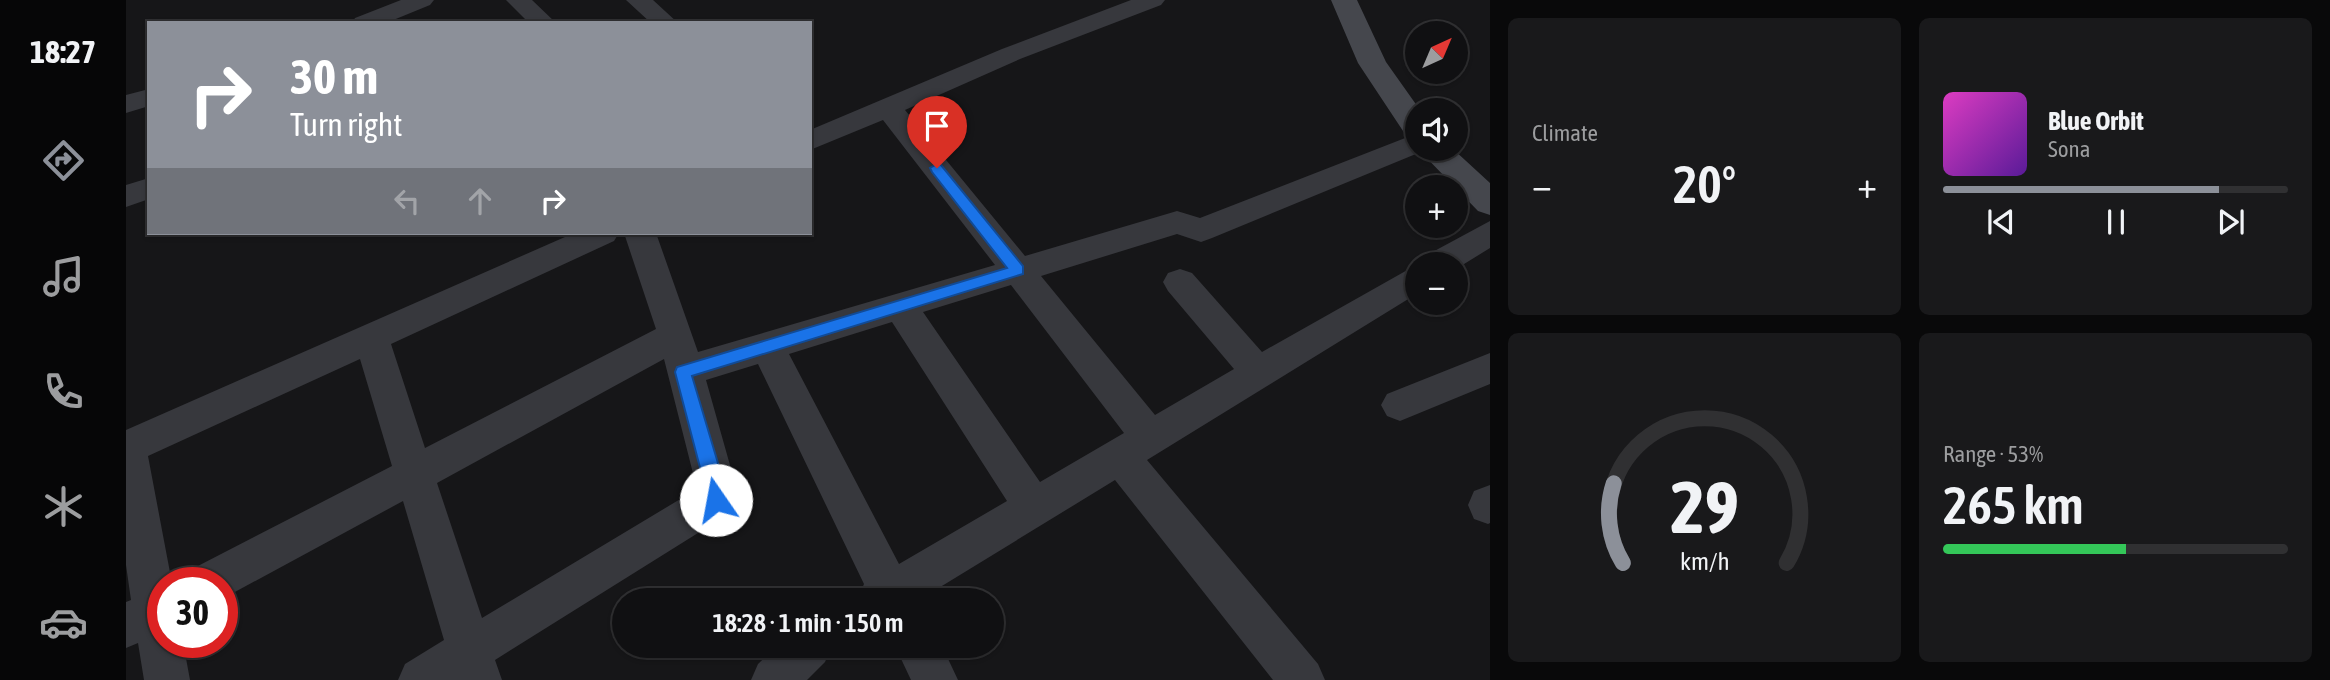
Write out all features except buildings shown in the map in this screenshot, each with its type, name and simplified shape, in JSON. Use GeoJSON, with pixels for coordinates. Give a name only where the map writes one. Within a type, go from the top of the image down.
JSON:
{"type":"FeatureCollection","features":[{"type":"Feature","properties":{"kind":"main road"},"geometry":{"type":"LineString","coordinates":[[1344,0],[1372,63],[1405,111]]}},
{"type":"Feature","properties":{"kind":"main road"},"geometry":{"type":"LineString","coordinates":[[1447,161],[1490,202]]}},
{"type":"Feature","properties":{"kind":"street"},"geometry":{"type":"LineString","coordinates":[[518,0],[542,21]]}},
{"type":"Feature","properties":{"kind":"street"},"geometry":{"type":"LineString","coordinates":[[638,0],[664,21]]}},
{"type":"Feature","properties":{"kind":"street"},"geometry":{"type":"LineString","coordinates":[[812,140],[1011,54],[1153,0]]}},
{"type":"Feature","properties":{"kind":"street"},"geometry":{"type":"LineString","coordinates":[[369,21],[416,2],[429,21]]}},
{"type":"Feature","properties":{"kind":"street"},"geometry":{"type":"LineString","coordinates":[[126,104],[147,98]]}},
{"type":"Feature","properties":{"kind":"street"},"geometry":{"type":"LineString","coordinates":[[888,107],[1018,270],[1135,446],[1302,680]]}},
{"type":"Feature","properties":{"kind":"street"},"geometry":{"type":"LineString","coordinates":[[238,568],[413,475],[679,354],[767,347],[1177,222],[1201,230],[1405,147]]}},
{"type":"Feature","properties":{"kind":"street"},"geometry":{"type":"LineString","coordinates":[[126,196],[147,189]]}},
{"type":"Feature","properties":{"kind":"street"},"geometry":{"type":"LineString","coordinates":[[1458,252],[1490,233]]}},
{"type":"Feature","properties":{"kind":"street"},"geometry":{"type":"LineString","coordinates":[[147,607],[126,447],[599,235]]}},
{"type":"Feature","properties":{"kind":"street"},"geometry":{"type":"LineString","coordinates":[[421,680],[473,666],[713,504],[717,490],[679,354],[641,235]]}},
{"type":"Feature","properties":{"kind":"street"},"geometry":{"type":"LineString","coordinates":[[1180,282],[1258,372]]}},
{"type":"Feature","properties":{"kind":"street"},"geometry":{"type":"LineString","coordinates":[[904,588],[1405,285]]}},
{"type":"Feature","properties":{"kind":"street"},"geometry":{"type":"LineString","coordinates":[[901,306],[1034,507]]}},
{"type":"Feature","properties":{"kind":"street"},"geometry":{"type":"LineString","coordinates":[[371,337],[473,666]]}},
{"type":"Feature","properties":{"kind":"street"},"geometry":{"type":"LineString","coordinates":[[767,347],[883,588]]}},
{"type":"Feature","properties":{"kind":"street"},"geometry":{"type":"LineString","coordinates":[[1400,405],[1490,368]]}},
{"type":"Feature","properties":{"kind":"street"},"geometry":{"type":"LineString","coordinates":[[161,658],[167,680]]}},
{"type":"Feature","properties":{"kind":"street"},"geometry":{"type":"LineString","coordinates":[[774,680],[797,658]]}},
{"type":"Feature","properties":{"kind":"street"},"geometry":{"type":"LineString","coordinates":[[924,658],[935,680]]}},
{"type":"Feature","properties":{"kind":"route"},"geometry":{"type":"LineString","coordinates":[[716,500],[717,490],[683,372],[1018,270],[937,168]]}}]}
